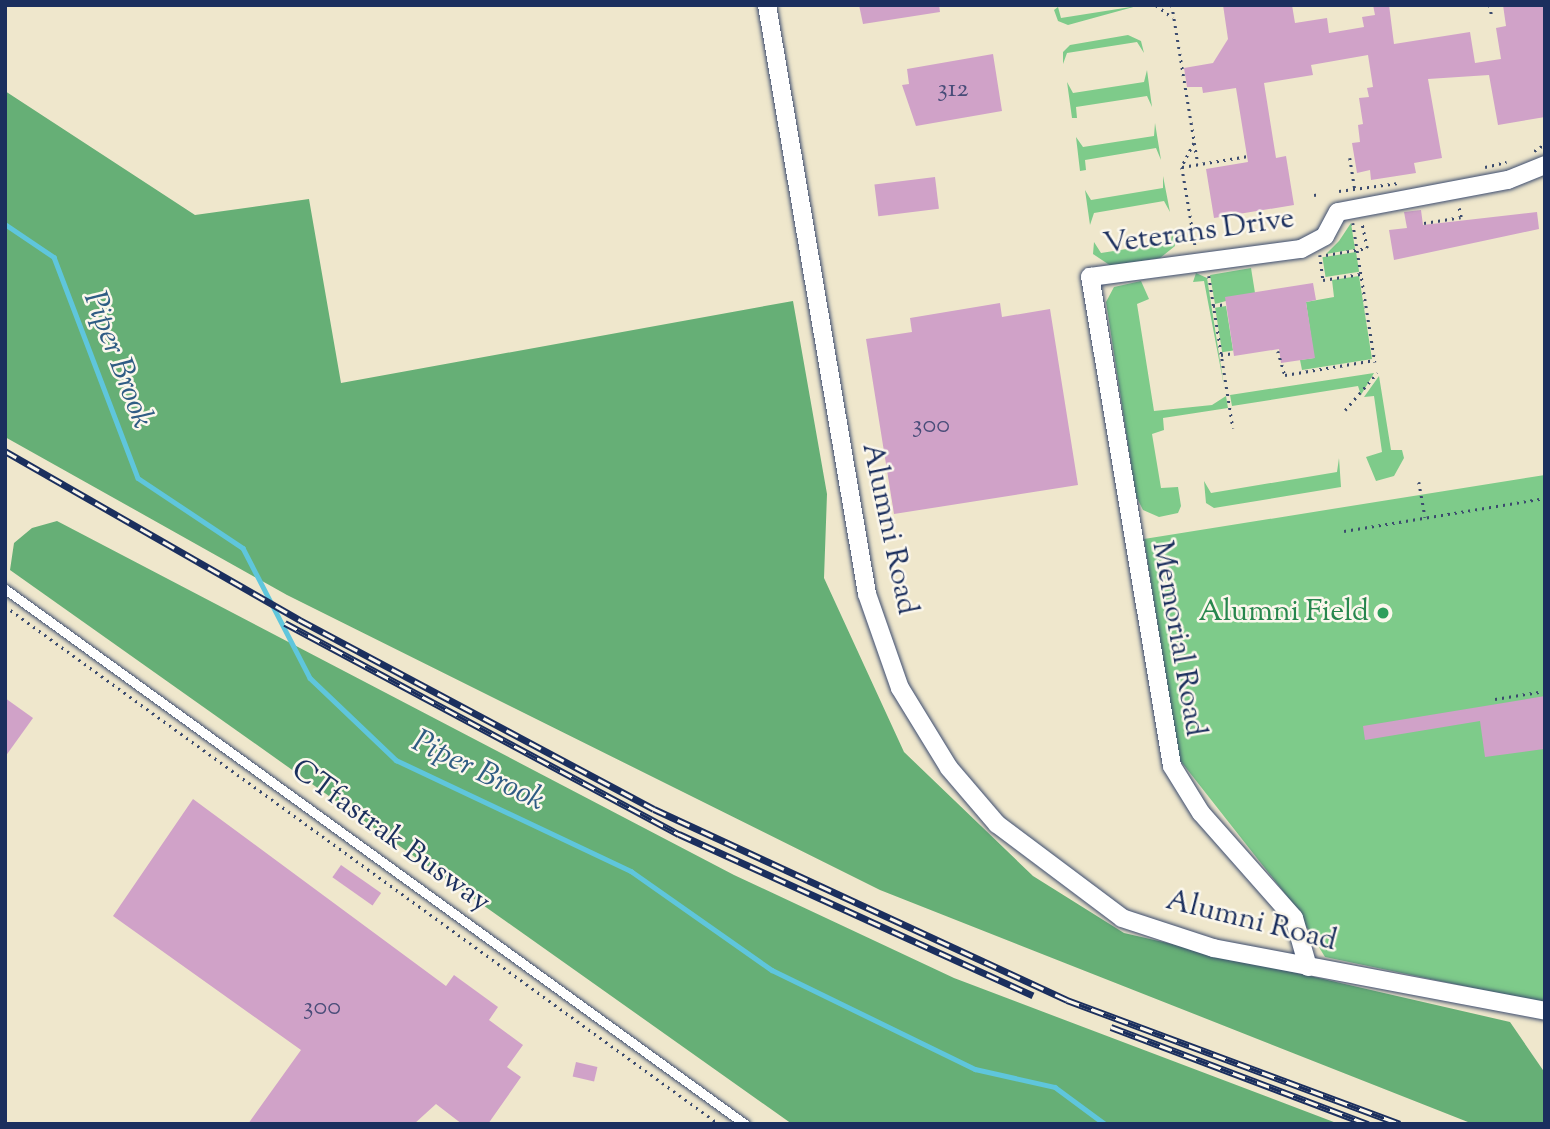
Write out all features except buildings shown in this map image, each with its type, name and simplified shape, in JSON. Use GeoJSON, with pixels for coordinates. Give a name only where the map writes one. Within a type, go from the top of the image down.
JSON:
{"type":"FeatureCollection","features":[{"type":"Feature","properties":{"kind":"street","name":"Alumni Road"},"geometry":{"type":"LineString","coordinates":[[767,5],[867,594],[900,688],[949,768],[997,824],[1111,911],[1213,948],[1545,1011]]}},
{"type":"Feature","properties":{"kind":"street","name":"Veterans Drive"},"geometry":{"type":"LineString","coordinates":[[1090,277],[1301,249],[1325,236],[1338,212],[1508,180],[1538,159]]}},
{"type":"Feature","properties":{"kind":"street","name":"Memorial Road"},"geometry":{"type":"LineString","coordinates":[[1090,277],[1172,766],[1201,813],[1294,918],[1308,967]]}},
{"type":"Feature","properties":{"kind":"lane","name":"CTfastrak Busway"},"geometry":{"type":"LineString","coordinates":[[5,589],[745,1124]]}},
{"type":"Feature","properties":{"kind":"path"},"geometry":{"type":"LineString","coordinates":[[1156,5],[1174,19]]}},
{"type":"Feature","properties":{"kind":"path"},"geometry":{"type":"LineString","coordinates":[[1172,5],[1198,164]]}},
{"type":"Feature","properties":{"kind":"path"},"geometry":{"type":"LineString","coordinates":[[1490,5],[1492,17]]}},
{"type":"Feature","properties":{"kind":"path"},"geometry":{"type":"LineString","coordinates":[[1194,142],[1182,167],[1195,245]]}},
{"type":"Feature","properties":{"kind":"path"},"geometry":{"type":"LineString","coordinates":[[1538,159],[1545,144]]}},
{"type":"Feature","properties":{"kind":"path"},"geometry":{"type":"LineString","coordinates":[[1182,167],[1248,156]]}},
{"type":"Feature","properties":{"kind":"path"},"geometry":{"type":"LineString","coordinates":[[1350,158],[1356,197]]}},
{"type":"Feature","properties":{"kind":"path"},"geometry":{"type":"LineString","coordinates":[[1482,167],[1520,158]]}},
{"type":"Feature","properties":{"kind":"path"},"geometry":{"type":"LineString","coordinates":[[1314,195],[1320,194]]}},
{"type":"Feature","properties":{"kind":"path"},"geometry":{"type":"LineString","coordinates":[[1424,223],[1461,217],[1460,208]]}},
{"type":"Feature","properties":{"kind":"path"},"geometry":{"type":"LineString","coordinates":[[1278,351],[1285,375],[1375,361],[1352,217]]}},
{"type":"Feature","properties":{"kind":"path"},"geometry":{"type":"LineString","coordinates":[[1320,256],[1323,280],[1361,274]]}},
{"type":"Feature","properties":{"kind":"path"},"geometry":{"type":"LineString","coordinates":[[1208,273],[1233,428]]}},
{"type":"Feature","properties":{"kind":"path"},"geometry":{"type":"LineString","coordinates":[[1213,306],[1226,304]]}},
{"type":"Feature","properties":{"kind":"path"},"geometry":{"type":"LineString","coordinates":[[1221,355],[1234,353]]}},
{"type":"Feature","properties":{"kind":"path"},"geometry":{"type":"LineString","coordinates":[[1345,410],[1377,373]]}},
{"type":"Feature","properties":{"kind":"path"},"geometry":{"type":"LineString","coordinates":[[1419,482],[1425,518]]}},
{"type":"Feature","properties":{"kind":"path"},"geometry":{"type":"LineString","coordinates":[[1344,531],[1545,498]]}},
{"type":"Feature","properties":{"kind":"path"},"geometry":{"type":"LineString","coordinates":[[5,606],[719,1124]]}},
{"type":"Feature","properties":{"kind":"path"},"geometry":{"type":"LineString","coordinates":[[1495,699],[1545,691]]}},
{"type":"Feature","properties":{"kind":"green space"},"geometry":{"type":"Polygon","coordinates":[[[1137,6],[1068,25],[1058,21],[1054,10],[1058,7],[1061,18],[1137,6]]]}},
{"type":"Feature","properties":{"kind":"green space"},"geometry":{"type":"Polygon","coordinates":[[[1128,35],[1141,41],[1144,53],[1137,42],[1067,53],[1063,64],[1063,52],[1070,45],[1128,35]]]}},
{"type":"Feature","properties":{"kind":"green space"},"geometry":{"type":"Polygon","coordinates":[[[1147,70],[1152,107],[1147,96],[1076,107],[1077,118],[1072,118],[1067,82],[1073,93],[1144,82],[1147,70]]]}},
{"type":"Feature","properties":{"kind":"green space"},"geometry":{"type":"Polygon","coordinates":[[[5,91],[195,215],[309,199],[341,383],[793,301],[827,494],[824,578],[904,752],[1033,876],[1124,933],[1510,1022],[1545,1073],[1545,1124],[1473,1124],[880,890],[287,595],[5,437],[5,91]]]}},
{"type":"Feature","properties":{"kind":"green space"},"geometry":{"type":"Polygon","coordinates":[[[1155,123],[1161,160],[1156,148],[1085,160],[1086,170],[1080,171],[1076,137],[1083,147],[1154,136],[1155,123]]]}},
{"type":"Feature","properties":{"kind":"green space"},"geometry":{"type":"Polygon","coordinates":[[[1163,176],[1170,212],[1164,201],[1094,213],[1090,225],[1085,190],[1091,200],[1163,188],[1163,176]]]}},
{"type":"Feature","properties":{"kind":"green space"},"geometry":{"type":"Polygon","coordinates":[[[1351,223],[1355,249],[1326,254],[1339,241],[1351,223]]]}},
{"type":"Feature","properties":{"kind":"green space"},"geometry":{"type":"Polygon","coordinates":[[[1172,229],[1175,246],[1160,258],[1111,266],[1093,254],[1094,242],[1101,253],[1171,242],[1172,229]]]}},
{"type":"Feature","properties":{"kind":"green space"},"geometry":{"type":"Polygon","coordinates":[[[1356,252],[1359,272],[1326,277],[1322,257],[1356,252]]]}},
{"type":"Feature","properties":{"kind":"green space"},"geometry":{"type":"Polygon","coordinates":[[[1251,268],[1255,293],[1215,304],[1210,275],[1251,268]]]}},
{"type":"Feature","properties":{"kind":"green space"},"geometry":{"type":"Polygon","coordinates":[[[1196,273],[1207,278],[1224,386],[1204,281],[1193,282],[1196,273]]]}},
{"type":"Feature","properties":{"kind":"green space"},"geometry":{"type":"Polygon","coordinates":[[[1359,276],[1372,359],[1302,370],[1300,360],[1314,358],[1306,302],[1334,297],[1332,280],[1359,276]]]}},
{"type":"Feature","properties":{"kind":"green space"},"geometry":{"type":"Polygon","coordinates":[[[1141,281],[1149,299],[1137,304],[1154,411],[1212,405],[1226,396],[1228,408],[1163,418],[1164,430],[1152,434],[1161,488],[1178,487],[1181,506],[1178,513],[1159,517],[1143,510],[1136,496],[1106,302],[1114,287],[1141,281]]]}},
{"type":"Feature","properties":{"kind":"green space"},"geometry":{"type":"Polygon","coordinates":[[[1226,306],[1233,350],[1222,352],[1215,308],[1226,306]]]}},
{"type":"Feature","properties":{"kind":"green space"},"geometry":{"type":"Polygon","coordinates":[[[1374,373],[1361,395],[1358,386],[1232,406],[1230,395],[1374,373]]]}},
{"type":"Feature","properties":{"kind":"green space"},"geometry":{"type":"Polygon","coordinates":[[[1379,376],[1391,450],[1402,450],[1404,458],[1394,476],[1376,481],[1366,457],[1382,452],[1374,396],[1364,397],[1379,376]]]}},
{"type":"Feature","properties":{"kind":"green space"},"geometry":{"type":"Polygon","coordinates":[[[1339,458],[1341,487],[1214,508],[1206,503],[1204,481],[1211,493],[1337,472],[1339,458]]]}},
{"type":"Feature","properties":{"kind":"green space","name":"Alumni Field"},"geometry":{"type":"Polygon","coordinates":[[[1545,475],[1545,1003],[1325,957],[1290,900],[1179,759],[1144,539],[1545,475]]]}},
{"type":"Feature","properties":{"kind":"green space"},"geometry":{"type":"Polygon","coordinates":[[[57,521],[734,875],[954,978],[1339,1124],[792,1124],[10,570],[14,543],[32,528],[57,521]]]}},
{"type":"Feature","properties":{"kind":"waterway","name":"Piper Brook"},"geometry":{"type":"LineString","coordinates":[[5,224],[54,257],[138,478],[243,548],[310,678],[396,760],[631,871],[772,970],[975,1069],[1055,1087],[1105,1124]]}},
{"type":"Feature","properties":{"kind":"railway"},"geometry":{"type":"LineString","coordinates":[[5,451],[300,620],[654,809],[1067,1000],[1400,1124]]}},
{"type":"Feature","properties":{"kind":"railway"},"geometry":{"type":"LineString","coordinates":[[285,623],[679,834],[1033,995]]}},
{"type":"Feature","properties":{"kind":"railway"},"geometry":{"type":"LineString","coordinates":[[1111,1027],[1368,1124]]}},
{"type":"Feature","properties":{"kind":"place","name":"Alumni Field"},"geometry":{"type":"Point","coordinates":[1383,613]}}]}
